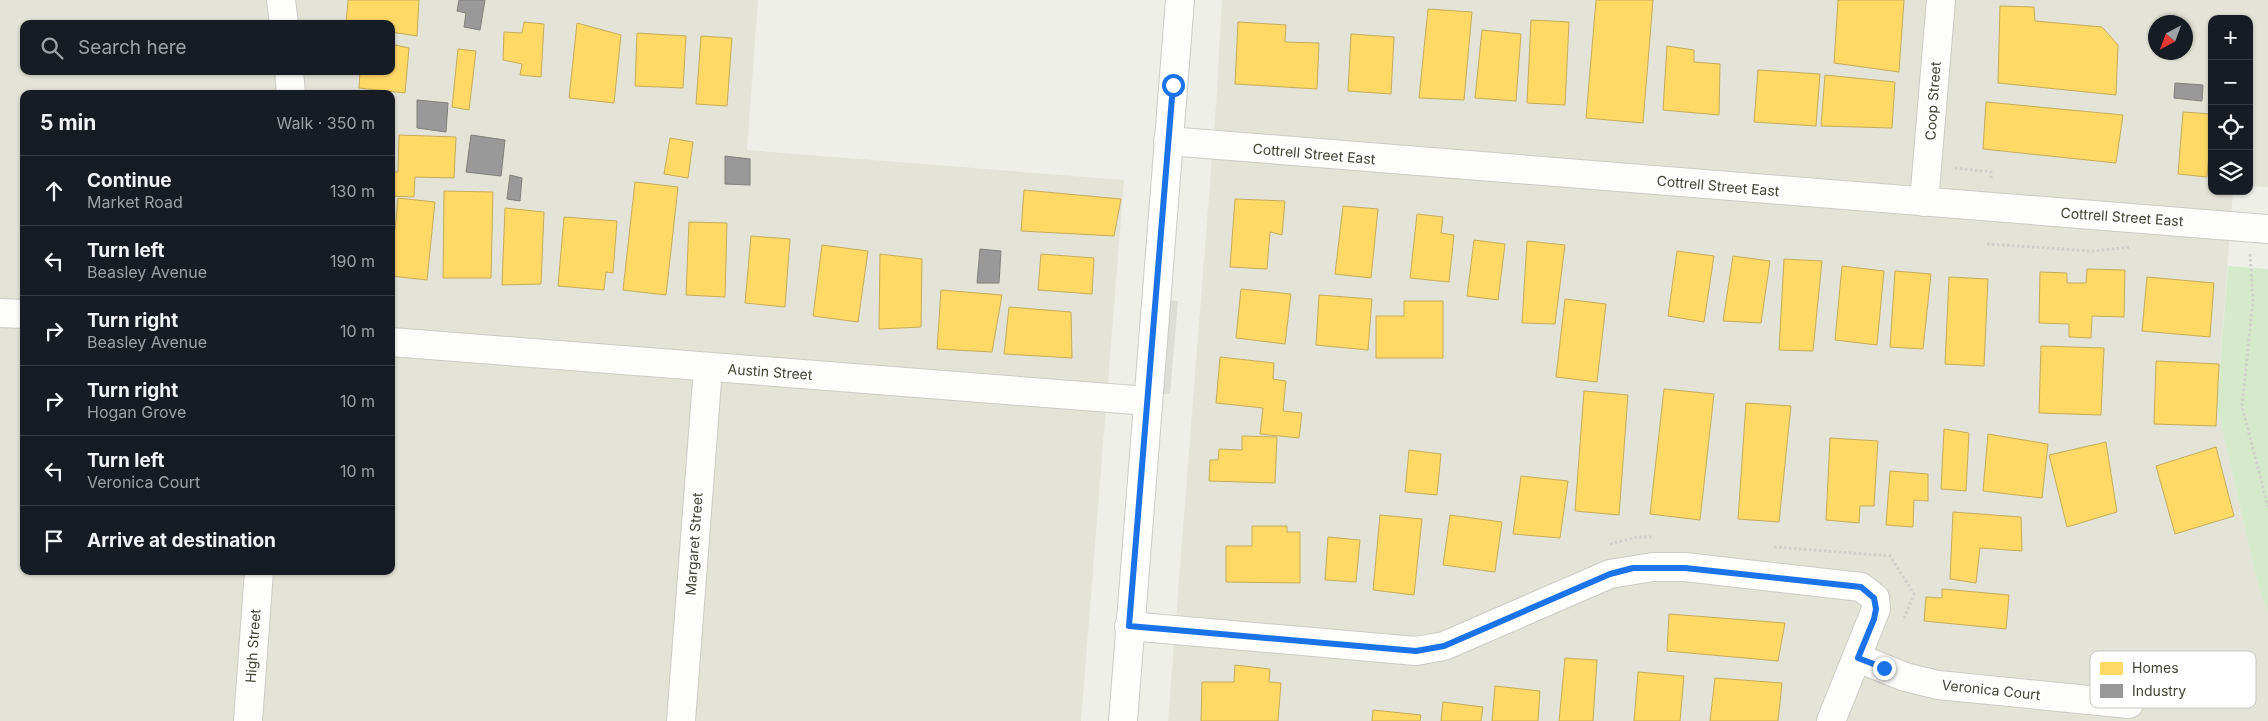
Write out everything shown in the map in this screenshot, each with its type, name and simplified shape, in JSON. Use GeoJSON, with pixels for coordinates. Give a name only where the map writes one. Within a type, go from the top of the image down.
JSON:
{"type":"FeatureCollection","features":[{"type":"Feature","properties":{"kind":"street"},"geometry":{"type":"LineString","coordinates":[[281,0],[284,20]]}},
{"type":"Feature","properties":{"kind":"street"},"geometry":{"type":"LineString","coordinates":[[1123,721],[1129,626],[1180,0]]}},
{"type":"Feature","properties":{"kind":"street","name":"Coop Street"},"geometry":{"type":"LineString","coordinates":[[1924,202],[1941,0]]}},
{"type":"Feature","properties":{"kind":"street"},"geometry":{"type":"LineString","coordinates":[[289,75],[291,90]]}},
{"type":"Feature","properties":{"kind":"street","name":"Cottrell Street East"},"geometry":{"type":"LineString","coordinates":[[1168,141],[2260,228]]}},
{"type":"Feature","properties":{"kind":"street"},"geometry":{"type":"LineString","coordinates":[[0,312],[20,314]]}},
{"type":"Feature","properties":{"kind":"street","name":"Austin Street"},"geometry":{"type":"LineString","coordinates":[[395,342],[1148,401]]}},
{"type":"Feature","properties":{"kind":"street","name":"Margaret Street"},"geometry":{"type":"LineString","coordinates":[[681,721],[708,368]]}},
{"type":"Feature","properties":{"kind":"street"},"geometry":{"type":"LineString","coordinates":[[1129,626],[1406,650],[1430,650],[1474,634],[1610,574],[1653,567],[1685,568],[1852,585],[1861,587],[1874,598],[1876,609],[1874,619],[1831,721]]}},
{"type":"Feature","properties":{"kind":"street","name":"High Street"},"geometry":{"type":"LineString","coordinates":[[248,721],[259,575]]}},
{"type":"Feature","properties":{"kind":"street","name":"Veronica Court"},"geometry":{"type":"LineString","coordinates":[[1858,658],[1905,677],[1938,685],[2090,700]]}},
{"type":"Feature","properties":{"kind":"path"},"geometry":{"type":"LineString","coordinates":[[1955,168],[1991,172],[1991,181]]}},
{"type":"Feature","properties":{"kind":"path"},"geometry":{"type":"LineString","coordinates":[[2260,228],[2250,256],[2253,300],[2242,406],[2268,507]]}},
{"type":"Feature","properties":{"kind":"path"},"geometry":{"type":"LineString","coordinates":[[1987,244],[2091,251],[2134,247]]}},
{"type":"Feature","properties":{"kind":"path"},"geometry":{"type":"LineString","coordinates":[[2240,255],[2250,256]]}},
{"type":"Feature","properties":{"kind":"shaded area"},"geometry":{"type":"Polygon","coordinates":[[[0,0],[758,0],[747,150],[1124,180],[1081,721],[0,721],[0,0]]]}},
{"type":"Feature","properties":{"kind":"shaded area"},"geometry":{"type":"Polygon","coordinates":[[[1222,0],[2268,0],[2268,187],[2253,186],[2253,15],[2208,15],[2208,195],[2233,195],[2217,406],[2258,585],[2268,614],[2268,721],[1168,721],[1216,106],[1222,0]]]}},
{"type":"Feature","properties":{"kind":"shaded area"},"geometry":{"type":"Polygon","coordinates":[[[1169,300],[1178,301],[1170,394],[1162,394],[1169,300]]]}},
{"type":"Feature","properties":{"kind":"green space"},"geometry":{"type":"Polygon","coordinates":[[[2228,266],[2268,269],[2268,614],[2258,585],[2217,406],[2228,266]]]}},
{"type":"Feature","properties":{"kind":"building: Homes"},"geometry":{"type":"Polygon","coordinates":[[[348,0],[419,0],[417,36],[395,33],[395,20],[346,20],[348,0]]]}},
{"type":"Feature","properties":{"kind":"building: Homes"},"geometry":{"type":"Polygon","coordinates":[[[1596,0],[1653,0],[1643,123],[1586,118],[1596,0]]]}},
{"type":"Feature","properties":{"kind":"building: Homes"},"geometry":{"type":"Polygon","coordinates":[[[1838,0],[1904,0],[1899,72],[1834,63],[1838,0]]]}},
{"type":"Feature","properties":{"kind":"building: Homes"},"geometry":{"type":"Polygon","coordinates":[[[2000,6],[2034,7],[2035,21],[2102,27],[2118,45],[2116,95],[1998,83],[2000,6]]]}},
{"type":"Feature","properties":{"kind":"building: Homes"},"geometry":{"type":"Polygon","coordinates":[[[1428,9],[1472,12],[1464,100],[1419,98],[1428,9]]]}},
{"type":"Feature","properties":{"kind":"building: Homes"},"geometry":{"type":"Polygon","coordinates":[[[1531,20],[1569,22],[1565,105],[1527,103],[1531,20]]]}},
{"type":"Feature","properties":{"kind":"building: Homes"},"geometry":{"type":"Polygon","coordinates":[[[524,22],[544,24],[541,77],[520,75],[522,64],[503,60],[504,32],[522,33],[524,22]]]}},
{"type":"Feature","properties":{"kind":"building: Homes"},"geometry":{"type":"Polygon","coordinates":[[[1238,22],[1286,25],[1285,42],[1319,43],[1317,89],[1235,84],[1238,22]]]}},
{"type":"Feature","properties":{"kind":"building: Homes"},"geometry":{"type":"Polygon","coordinates":[[[577,23],[621,35],[614,103],[569,98],[577,23]]]}},
{"type":"Feature","properties":{"kind":"building: Homes"},"geometry":{"type":"Polygon","coordinates":[[[1482,30],[1521,34],[1516,101],[1475,98],[1482,30]]]}},
{"type":"Feature","properties":{"kind":"building: Homes"},"geometry":{"type":"Polygon","coordinates":[[[637,33],[686,36],[683,88],[635,86],[637,33]]]}},
{"type":"Feature","properties":{"kind":"building: Homes"},"geometry":{"type":"Polygon","coordinates":[[[1351,34],[1394,37],[1391,94],[1348,91],[1351,34]]]}},
{"type":"Feature","properties":{"kind":"building: Homes"},"geometry":{"type":"Polygon","coordinates":[[[701,36],[732,38],[727,106],[696,104],[701,36]]]}},
{"type":"Feature","properties":{"kind":"building: Homes"},"geometry":{"type":"Polygon","coordinates":[[[395,45],[409,48],[405,93],[395,92],[395,90],[359,88],[360,75],[395,75],[395,45]]]}},
{"type":"Feature","properties":{"kind":"building: Homes"},"geometry":{"type":"Polygon","coordinates":[[[1667,46],[1694,50],[1694,62],[1720,64],[1719,115],[1663,110],[1667,46]]]}},
{"type":"Feature","properties":{"kind":"building: Homes"},"geometry":{"type":"Polygon","coordinates":[[[458,49],[476,51],[469,110],[452,107],[458,49]]]}},
{"type":"Feature","properties":{"kind":"building: Homes"},"geometry":{"type":"Polygon","coordinates":[[[1758,70],[1820,74],[1816,126],[1754,122],[1758,70]]]}},
{"type":"Feature","properties":{"kind":"building: Homes"},"geometry":{"type":"Polygon","coordinates":[[[1825,75],[1895,82],[1892,128],[1821,126],[1825,75]]]}},
{"type":"Feature","properties":{"kind":"building: Homes"},"geometry":{"type":"Polygon","coordinates":[[[1986,102],[2123,115],[2116,163],[1983,149],[1986,102]]]}},
{"type":"Feature","properties":{"kind":"building: Homes"},"geometry":{"type":"Polygon","coordinates":[[[2183,112],[2208,114],[2207,177],[2178,174],[2183,112]]]}},
{"type":"Feature","properties":{"kind":"building: Homes"},"geometry":{"type":"Polygon","coordinates":[[[399,135],[456,137],[454,178],[415,177],[414,197],[395,196],[395,172],[398,172],[399,135]]]}},
{"type":"Feature","properties":{"kind":"building: Homes"},"geometry":{"type":"Polygon","coordinates":[[[670,138],[693,142],[688,178],[664,174],[670,138]]]}},
{"type":"Feature","properties":{"kind":"building: Homes"},"geometry":{"type":"Polygon","coordinates":[[[635,182],[678,187],[666,295],[623,290],[635,182]]]}},
{"type":"Feature","properties":{"kind":"building: Homes"},"geometry":{"type":"Polygon","coordinates":[[[1024,190],[1121,199],[1114,236],[1021,231],[1024,190]]]}},
{"type":"Feature","properties":{"kind":"building: Homes"},"geometry":{"type":"Polygon","coordinates":[[[444,191],[493,192],[491,278],[443,278],[444,191]]]}},
{"type":"Feature","properties":{"kind":"building: Homes"},"geometry":{"type":"Polygon","coordinates":[[[398,198],[435,202],[427,280],[395,276],[395,230],[398,198]]]}},
{"type":"Feature","properties":{"kind":"building: Homes"},"geometry":{"type":"Polygon","coordinates":[[[1235,199],[1285,201],[1282,235],[1270,232],[1267,269],[1230,267],[1235,199]]]}},
{"type":"Feature","properties":{"kind":"building: Homes"},"geometry":{"type":"Polygon","coordinates":[[[1343,206],[1378,209],[1371,278],[1335,274],[1343,206]]]}},
{"type":"Feature","properties":{"kind":"building: Homes"},"geometry":{"type":"Polygon","coordinates":[[[505,208],[544,212],[541,284],[502,285],[505,208]]]}},
{"type":"Feature","properties":{"kind":"building: Homes"},"geometry":{"type":"Polygon","coordinates":[[[1417,214],[1443,217],[1441,233],[1454,235],[1449,282],[1410,278],[1417,214]]]}},
{"type":"Feature","properties":{"kind":"building: Homes"},"geometry":{"type":"Polygon","coordinates":[[[564,217],[617,221],[613,273],[606,272],[604,290],[558,286],[564,217]]]}},
{"type":"Feature","properties":{"kind":"building: Homes"},"geometry":{"type":"Polygon","coordinates":[[[689,222],[727,223],[725,297],[686,295],[689,222]]]}},
{"type":"Feature","properties":{"kind":"building: Homes"},"geometry":{"type":"Polygon","coordinates":[[[751,236],[790,239],[785,307],[745,303],[751,236]]]}},
{"type":"Feature","properties":{"kind":"building: Homes"},"geometry":{"type":"Polygon","coordinates":[[[1474,240],[1505,244],[1498,300],[1467,296],[1474,240]]]}},
{"type":"Feature","properties":{"kind":"building: Homes"},"geometry":{"type":"Polygon","coordinates":[[[1527,241],[1565,245],[1555,324],[1522,323],[1527,241]]]}},
{"type":"Feature","properties":{"kind":"building: Homes"},"geometry":{"type":"Polygon","coordinates":[[[822,245],[868,251],[858,322],[813,316],[822,245]]]}},
{"type":"Feature","properties":{"kind":"building: Homes"},"geometry":{"type":"Polygon","coordinates":[[[1677,251],[1714,256],[1704,322],[1668,316],[1677,251]]]}},
{"type":"Feature","properties":{"kind":"building: Homes"},"geometry":{"type":"Polygon","coordinates":[[[880,254],[922,259],[921,327],[879,329],[880,254]]]}},
{"type":"Feature","properties":{"kind":"building: Homes"},"geometry":{"type":"Polygon","coordinates":[[[1041,254],[1094,258],[1092,294],[1038,290],[1041,254]]]}},
{"type":"Feature","properties":{"kind":"building: Homes"},"geometry":{"type":"Polygon","coordinates":[[[1733,256],[1770,261],[1761,323],[1723,321],[1733,256]]]}},
{"type":"Feature","properties":{"kind":"building: Homes"},"geometry":{"type":"Polygon","coordinates":[[[1784,259],[1822,261],[1813,351],[1779,350],[1784,259]]]}},
{"type":"Feature","properties":{"kind":"building: Homes"},"geometry":{"type":"Polygon","coordinates":[[[1842,266],[1884,271],[1877,345],[1835,340],[1842,266]]]}},
{"type":"Feature","properties":{"kind":"building: Homes"},"geometry":{"type":"Polygon","coordinates":[[[2087,269],[2125,270],[2124,317],[2092,316],[2091,338],[2069,337],[2069,324],[2039,323],[2040,272],[2067,273],[2067,283],[2086,283],[2087,269]]]}},
{"type":"Feature","properties":{"kind":"building: Homes"},"geometry":{"type":"Polygon","coordinates":[[[1895,271],[1931,274],[1923,349],[1890,347],[1895,271]]]}},
{"type":"Feature","properties":{"kind":"building: Homes"},"geometry":{"type":"Polygon","coordinates":[[[1949,277],[1988,279],[1984,366],[1945,364],[1949,277]]]}},
{"type":"Feature","properties":{"kind":"building: Homes"},"geometry":{"type":"Polygon","coordinates":[[[2147,277],[2214,283],[2210,337],[2142,331],[2147,277]]]}},
{"type":"Feature","properties":{"kind":"building: Homes"},"geometry":{"type":"Polygon","coordinates":[[[1241,289],[1291,294],[1285,344],[1236,338],[1241,289]]]}},
{"type":"Feature","properties":{"kind":"building: Homes"},"geometry":{"type":"Polygon","coordinates":[[[941,290],[1002,295],[992,352],[937,349],[941,290]]]}},
{"type":"Feature","properties":{"kind":"building: Homes"},"geometry":{"type":"Polygon","coordinates":[[[1319,295],[1372,299],[1368,350],[1316,345],[1319,295]]]}},
{"type":"Feature","properties":{"kind":"building: Homes"},"geometry":{"type":"Polygon","coordinates":[[[1565,299],[1606,304],[1597,382],[1556,377],[1565,299]]]}},
{"type":"Feature","properties":{"kind":"building: Homes"},"geometry":{"type":"Polygon","coordinates":[[[1404,301],[1443,301],[1443,358],[1376,358],[1376,316],[1404,316],[1404,301]]]}},
{"type":"Feature","properties":{"kind":"building: Homes"},"geometry":{"type":"Polygon","coordinates":[[[1009,307],[1071,312],[1072,358],[1004,354],[1009,307]]]}},
{"type":"Feature","properties":{"kind":"building: Homes"},"geometry":{"type":"Polygon","coordinates":[[[2041,346],[2104,348],[2101,415],[2039,413],[2041,346]]]}},
{"type":"Feature","properties":{"kind":"building: Homes"},"geometry":{"type":"Polygon","coordinates":[[[1220,357],[1274,363],[1273,379],[1286,381],[1283,411],[1302,413],[1299,438],[1260,434],[1263,408],[1216,403],[1220,357]]]}},
{"type":"Feature","properties":{"kind":"building: Homes"},"geometry":{"type":"Polygon","coordinates":[[[2156,361],[2219,364],[2216,426],[2154,424],[2156,361]]]}},
{"type":"Feature","properties":{"kind":"building: Homes"},"geometry":{"type":"Polygon","coordinates":[[[1664,389],[1714,394],[1700,520],[1650,514],[1664,389]]]}},
{"type":"Feature","properties":{"kind":"building: Homes"},"geometry":{"type":"Polygon","coordinates":[[[1584,391],[1628,395],[1619,515],[1575,511],[1584,391]]]}},
{"type":"Feature","properties":{"kind":"building: Homes"},"geometry":{"type":"Polygon","coordinates":[[[1746,403],[1791,406],[1779,522],[1738,519],[1746,403]]]}},
{"type":"Feature","properties":{"kind":"building: Homes"},"geometry":{"type":"Polygon","coordinates":[[[1944,429],[1969,433],[1966,491],[1941,489],[1944,429]]]}},
{"type":"Feature","properties":{"kind":"building: Homes"},"geometry":{"type":"Polygon","coordinates":[[[1988,434],[2048,444],[2042,498],[1983,491],[1988,434]]]}},
{"type":"Feature","properties":{"kind":"building: Homes"},"geometry":{"type":"Polygon","coordinates":[[[1242,436],[1277,437],[1275,483],[1209,481],[1210,460],[1218,460],[1219,449],[1242,450],[1242,436]]]}},
{"type":"Feature","properties":{"kind":"building: Homes"},"geometry":{"type":"Polygon","coordinates":[[[1830,438],[1878,441],[1874,506],[1860,506],[1859,523],[1826,520],[1830,438]]]}},
{"type":"Feature","properties":{"kind":"building: Homes"},"geometry":{"type":"Polygon","coordinates":[[[2106,442],[2117,512],[2067,527],[2049,455],[2106,442]]]}},
{"type":"Feature","properties":{"kind":"building: Homes"},"geometry":{"type":"Polygon","coordinates":[[[2216,447],[2234,516],[2175,534],[2156,466],[2216,447]]]}},
{"type":"Feature","properties":{"kind":"building: Homes"},"geometry":{"type":"Polygon","coordinates":[[[1409,450],[1441,454],[1437,495],[1405,492],[1409,450]]]}},
{"type":"Feature","properties":{"kind":"building: Homes"},"geometry":{"type":"Polygon","coordinates":[[[1890,471],[1928,474],[1928,501],[1914,500],[1913,527],[1886,525],[1890,471]]]}},
{"type":"Feature","properties":{"kind":"building: Homes"},"geometry":{"type":"Polygon","coordinates":[[[1521,476],[1568,481],[1560,538],[1513,534],[1521,476]]]}},
{"type":"Feature","properties":{"kind":"building: Homes"},"geometry":{"type":"Polygon","coordinates":[[[1953,512],[2021,517],[2022,551],[1980,548],[1976,583],[1950,579],[1953,512]]]}},
{"type":"Feature","properties":{"kind":"building: Homes"},"geometry":{"type":"Polygon","coordinates":[[[1380,515],[1422,519],[1414,595],[1373,590],[1380,515]]]}},
{"type":"Feature","properties":{"kind":"building: Homes"},"geometry":{"type":"Polygon","coordinates":[[[1450,515],[1502,522],[1495,572],[1443,565],[1450,515]]]}},
{"type":"Feature","properties":{"kind":"building: Homes"},"geometry":{"type":"Polygon","coordinates":[[[1252,526],[1287,526],[1287,532],[1300,532],[1300,583],[1226,582],[1226,546],[1252,546],[1252,526]]]}},
{"type":"Feature","properties":{"kind":"building: Homes"},"geometry":{"type":"Polygon","coordinates":[[[1328,537],[1360,540],[1356,582],[1325,580],[1328,537]]]}},
{"type":"Feature","properties":{"kind":"building: Homes"},"geometry":{"type":"Polygon","coordinates":[[[1942,589],[2009,595],[2006,629],[1924,621],[1926,597],[1942,598],[1942,589]]]}},
{"type":"Feature","properties":{"kind":"building: Homes"},"geometry":{"type":"Polygon","coordinates":[[[1669,614],[1785,623],[1778,661],[1667,651],[1669,614]]]}},
{"type":"Feature","properties":{"kind":"building: Homes"},"geometry":{"type":"Polygon","coordinates":[[[1565,658],[1597,660],[1593,721],[1559,721],[1565,658]]]}},
{"type":"Feature","properties":{"kind":"building: Homes"},"geometry":{"type":"Polygon","coordinates":[[[1235,665],[1270,669],[1269,682],[1281,683],[1278,721],[1201,721],[1202,682],[1234,682],[1235,665]]]}},
{"type":"Feature","properties":{"kind":"building: Homes"},"geometry":{"type":"Polygon","coordinates":[[[1638,672],[1684,676],[1680,721],[1634,721],[1638,672]]]}},
{"type":"Feature","properties":{"kind":"building: Homes"},"geometry":{"type":"Polygon","coordinates":[[[1715,678],[1782,683],[1778,721],[1710,721],[1715,678]]]}},
{"type":"Feature","properties":{"kind":"building: Homes"},"geometry":{"type":"Polygon","coordinates":[[[1495,686],[1540,691],[1538,721],[1492,721],[1495,686]]]}},
{"type":"Feature","properties":{"kind":"building: Homes"},"geometry":{"type":"Polygon","coordinates":[[[1443,702],[1483,707],[1481,721],[1441,721],[1443,702]]]}},
{"type":"Feature","properties":{"kind":"building: Homes"},"geometry":{"type":"Polygon","coordinates":[[[1373,710],[1421,715],[1420,721],[1372,721],[1373,710]]]}},
{"type":"Feature","properties":{"kind":"building: Industry"},"geometry":{"type":"Polygon","coordinates":[[[459,0],[485,0],[480,30],[464,27],[466,13],[457,11],[459,0]]]}},
{"type":"Feature","properties":{"kind":"building: Industry"},"geometry":{"type":"Polygon","coordinates":[[[2175,83],[2203,85],[2202,101],[2174,98],[2175,83]]]}},
{"type":"Feature","properties":{"kind":"building: Industry"},"geometry":{"type":"Polygon","coordinates":[[[417,100],[448,103],[446,132],[417,128],[417,100]]]}},
{"type":"Feature","properties":{"kind":"building: Industry"},"geometry":{"type":"Polygon","coordinates":[[[471,135],[505,140],[501,176],[466,172],[471,135]]]}},
{"type":"Feature","properties":{"kind":"building: Industry"},"geometry":{"type":"Polygon","coordinates":[[[725,156],[750,159],[750,185],[725,184],[725,156]]]}},
{"type":"Feature","properties":{"kind":"building: Industry"},"geometry":{"type":"Polygon","coordinates":[[[510,175],[522,178],[520,201],[507,199],[510,175]]]}},
{"type":"Feature","properties":{"kind":"building: Industry"},"geometry":{"type":"Polygon","coordinates":[[[980,249],[1001,251],[999,283],[977,283],[980,249]]]}},
{"type":"Feature","properties":{"kind":"route"},"geometry":{"type":"LineString","coordinates":[[1173,85],[1129,626],[1416,651],[1430,650],[1474,634],[1621,570],[1653,567],[1685,568],[1861,587],[1872,594],[1876,603],[1876,609],[1874,619],[1858,658],[1884,668]]}}]}
